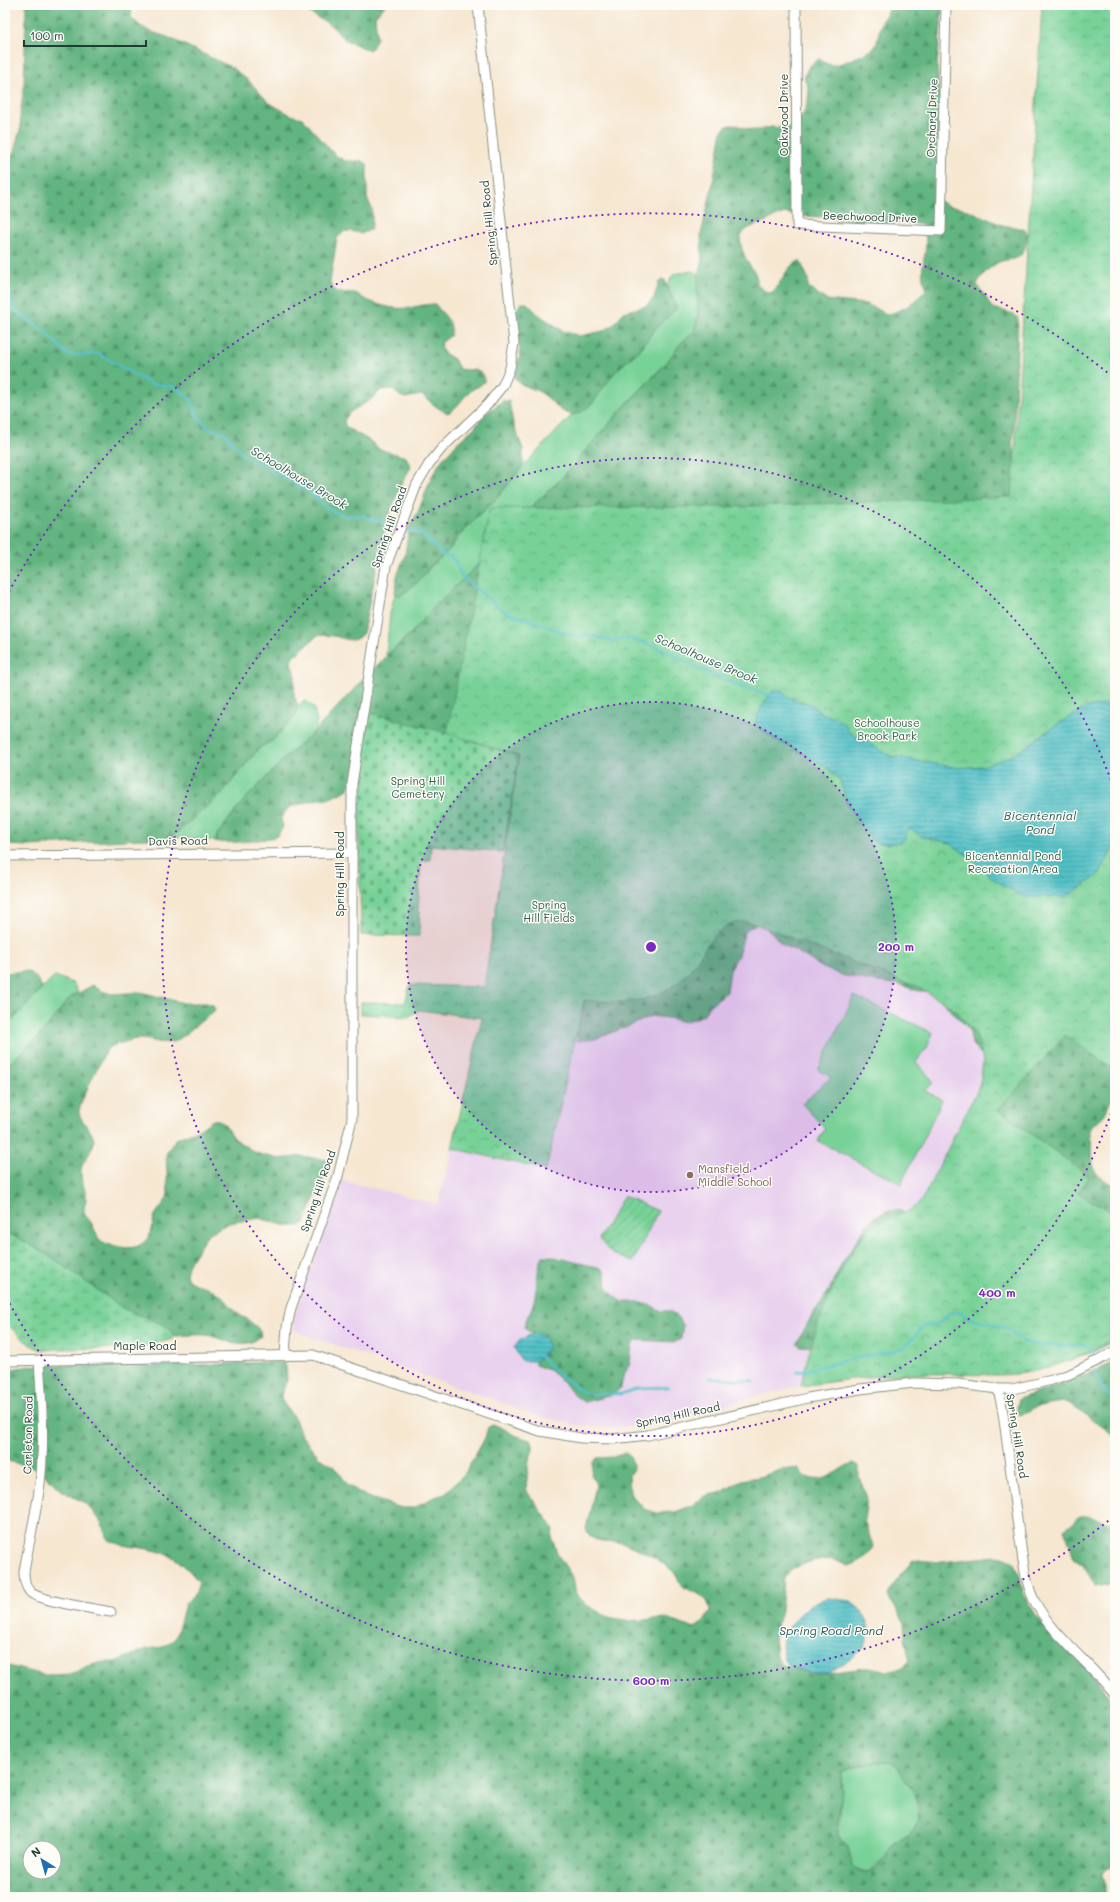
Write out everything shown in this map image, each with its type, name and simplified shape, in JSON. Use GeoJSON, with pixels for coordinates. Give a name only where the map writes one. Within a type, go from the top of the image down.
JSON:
{"type":"FeatureCollection","features":[{"type":"Feature","properties":{"kind":"street","name":"Spring Hill Road"},"geometry":{"type":"LineString","coordinates":[[478,5],[514,343],[510,368],[503,385],[488,404],[442,448],[429,464],[417,484],[386,566],[352,784],[352,1119],[338,1176],[315,1237],[291,1308],[287,1327],[285,1354],[313,1355],[540,1431],[581,1438],[612,1439],[648,1436],[808,1398],[860,1389],[914,1383],[958,1384],[998,1389],[1002,1407],[1017,1522],[1027,1580],[1034,1600],[1050,1624],[1102,1678],[1115,1695]]}},
{"type":"Feature","properties":{"kind":"street","name":"Oakwood Drive"},"geometry":{"type":"LineString","coordinates":[[796,5],[797,225]]}},
{"type":"Feature","properties":{"kind":"street","name":"Orchard Drive"},"geometry":{"type":"LineString","coordinates":[[941,231],[946,5]]}},
{"type":"Feature","properties":{"kind":"street","name":"Beechwood Drive"},"geometry":{"type":"LineString","coordinates":[[797,225],[941,231]]}},
{"type":"Feature","properties":{"kind":"street","name":"Davis Road"},"geometry":{"type":"LineString","coordinates":[[5,856],[351,852]]}},
{"type":"Feature","properties":{"kind":"street"},"geometry":{"type":"LineString","coordinates":[[998,1389],[1012,1389],[1052,1380],[1100,1360],[1115,1351]]}},
{"type":"Feature","properties":{"kind":"street","name":"Maple Road"},"geometry":{"type":"LineString","coordinates":[[5,1361],[218,1358],[285,1354]]}},
{"type":"Feature","properties":{"kind":"street","name":"Carleton Road"},"geometry":{"type":"LineString","coordinates":[[39,1360],[42,1415],[42,1458],[40,1483],[24,1572],[25,1584],[30,1592],[44,1598],[111,1612]]}},
{"type":"Feature","properties":{"kind":"shaded area","name":"Mansfield Middle School"},"geometry":{"type":"Polygon","coordinates":[[[753,923],[933,995],[944,1001],[968,1025],[982,1055],[983,1062],[980,1085],[925,1195],[918,1205],[902,1215],[810,1346],[801,1386],[760,1395],[682,1418],[645,1425],[610,1428],[575,1425],[524,1412],[495,1400],[300,1333],[295,1329],[293,1324],[294,1318],[340,1180],[438,1204],[452,1148],[546,1170],[584,1000],[616,1002],[753,923]]]}},
{"type":"Feature","properties":{"kind":"green space"},"geometry":{"type":"Polygon","coordinates":[[[26,5],[132,5],[131,17],[139,25],[149,31],[170,38],[233,68],[251,83],[269,103],[291,115],[302,118],[335,155],[345,161],[362,161],[367,164],[367,198],[372,209],[372,225],[370,230],[361,234],[345,231],[337,238],[330,282],[332,287],[337,292],[355,293],[370,302],[391,307],[405,308],[435,304],[450,323],[451,327],[450,336],[441,343],[441,349],[444,353],[454,359],[459,369],[476,370],[479,371],[484,377],[484,382],[482,384],[468,393],[448,413],[437,407],[422,395],[405,398],[400,396],[392,389],[381,390],[369,401],[350,412],[344,421],[346,427],[370,441],[379,449],[406,457],[411,467],[400,486],[386,524],[363,633],[356,639],[352,640],[318,635],[292,658],[291,663],[295,674],[294,696],[298,706],[295,716],[273,740],[259,748],[222,793],[172,837],[167,839],[139,839],[29,846],[5,845],[5,157],[13,154],[21,127],[20,115],[24,86],[26,5]]]}},
{"type":"Feature","properties":{"kind":"green space"},"geometry":{"type":"Polygon","coordinates":[[[296,5],[386,5],[375,16],[377,38],[372,48],[368,50],[344,39],[329,24],[296,5]]]}},
{"type":"Feature","properties":{"kind":"green space","name":"Schoolhouse Brook Park"},"geometry":{"type":"Polygon","coordinates":[[[890,5],[943,5],[937,65],[940,104],[937,200],[949,206],[968,210],[1002,225],[1020,228],[1025,230],[1028,235],[1024,249],[1020,256],[1015,259],[1001,261],[996,264],[983,275],[977,285],[992,308],[1014,314],[1018,319],[1014,432],[1012,443],[1015,465],[1115,974],[1115,1093],[1104,1115],[1092,1126],[1090,1132],[1095,1171],[1102,1178],[1115,1185],[1115,1341],[1081,1357],[1044,1367],[801,1346],[797,1343],[813,1314],[828,1292],[841,1265],[868,1223],[876,1216],[887,1211],[898,1210],[910,1213],[936,1201],[988,1063],[972,1044],[970,1032],[967,1027],[932,991],[918,991],[901,985],[844,976],[823,968],[782,944],[762,925],[756,924],[746,930],[738,955],[730,970],[727,992],[710,1005],[704,1014],[684,1022],[651,1016],[595,1039],[578,1041],[577,1030],[582,1016],[600,913],[524,780],[509,772],[356,773],[348,789],[343,792],[328,799],[318,799],[289,807],[281,818],[283,827],[277,836],[245,842],[216,841],[217,835],[244,800],[290,753],[315,731],[365,677],[410,634],[440,601],[507,537],[527,511],[560,480],[622,409],[667,362],[681,343],[694,332],[698,316],[697,285],[702,262],[701,234],[712,188],[722,130],[730,125],[760,130],[772,127],[787,128],[795,124],[804,113],[807,104],[809,88],[805,77],[809,67],[820,59],[823,62],[834,65],[872,50],[876,46],[881,24],[890,5]],[[785,213],[752,227],[746,230],[741,237],[740,241],[743,252],[755,273],[757,284],[765,291],[771,293],[791,266],[800,261],[808,278],[808,287],[826,300],[866,304],[887,314],[893,313],[908,306],[926,291],[922,271],[926,248],[925,227],[914,223],[899,222],[867,224],[836,218],[792,215],[785,213]]]}},
{"type":"Feature","properties":{"kind":"green space","name":"Schoolhouse Brook Park"},"geometry":{"type":"Polygon","coordinates":[[[1042,5],[1115,5],[1115,1070],[1065,1035],[998,1110],[1089,1176],[1078,1193],[1115,1213],[1115,1336],[1088,1352],[1074,1358],[1044,1369],[1029,1372],[998,1375],[899,1375],[857,1378],[801,1386],[813,1339],[824,1308],[837,1279],[853,1250],[862,1237],[876,1224],[910,1210],[922,1200],[980,1085],[983,1062],[980,1047],[975,1033],[954,1009],[922,989],[753,923],[741,922],[731,924],[722,928],[715,935],[690,970],[675,985],[664,991],[645,999],[635,1001],[615,1002],[584,1000],[546,1170],[452,1148],[482,1018],[419,1010],[408,1017],[361,1014],[361,1002],[405,1003],[410,985],[484,987],[519,756],[447,733],[490,508],[727,507],[1012,497],[1042,5]]]}},
{"type":"Feature","properties":{"kind":"green space"},"geometry":{"type":"Polygon","coordinates":[[[691,271],[698,273],[698,316],[694,332],[681,343],[667,362],[622,409],[560,480],[527,511],[507,537],[440,601],[410,634],[386,656],[390,613],[395,594],[400,596],[418,582],[432,565],[448,551],[469,524],[496,499],[523,466],[573,414],[578,413],[616,371],[636,353],[656,328],[676,309],[674,299],[668,289],[670,280],[674,274],[691,271]]]}},
{"type":"Feature","properties":{"kind":"green space"},"geometry":{"type":"Polygon","coordinates":[[[664,279],[676,309],[656,328],[644,345],[612,375],[595,400],[585,410],[573,414],[562,411],[543,394],[522,384],[515,378],[515,369],[520,354],[514,320],[517,308],[522,303],[527,303],[538,314],[563,331],[580,336],[603,331],[613,325],[624,312],[646,306],[654,298],[659,282],[664,279]]]}},
{"type":"Feature","properties":{"kind":"green space"},"geometry":{"type":"Polygon","coordinates":[[[503,401],[509,401],[513,423],[523,449],[523,466],[496,499],[458,536],[448,551],[432,565],[418,582],[400,596],[395,594],[397,576],[405,555],[409,527],[418,512],[432,476],[441,461],[457,443],[474,428],[485,414],[503,401]]]}},
{"type":"Feature","properties":{"kind":"green space"},"geometry":{"type":"Polygon","coordinates":[[[304,701],[308,702],[314,708],[317,722],[315,731],[290,753],[240,805],[217,835],[216,841],[172,837],[222,793],[259,748],[273,740],[295,716],[298,706],[304,701]]]}},
{"type":"Feature","properties":{"kind":"green space","name":"Spring Hill Cemetery"},"geometry":{"type":"Polygon","coordinates":[[[370,713],[447,733],[519,756],[503,852],[431,845],[430,860],[421,861],[418,911],[420,912],[419,936],[361,935],[358,772],[370,713]]]}},
{"type":"Feature","properties":{"kind":"green space"},"geometry":{"type":"Polygon","coordinates":[[[24,971],[35,977],[42,988],[5,1029],[5,973],[24,971]]]}},
{"type":"Feature","properties":{"kind":"green space"},"geometry":{"type":"Polygon","coordinates":[[[56,976],[74,984],[78,992],[70,998],[39,1036],[5,1068],[5,1029],[42,988],[56,976]]]}},
{"type":"Feature","properties":{"kind":"green space"},"geometry":{"type":"Polygon","coordinates":[[[93,985],[102,991],[112,994],[140,992],[184,1003],[205,1003],[213,1005],[215,1010],[178,1040],[173,1042],[167,1043],[136,1039],[109,1047],[86,1091],[79,1113],[80,1117],[90,1130],[94,1142],[81,1170],[81,1177],[86,1197],[84,1212],[100,1240],[110,1245],[128,1248],[138,1246],[146,1240],[152,1229],[154,1217],[166,1200],[168,1194],[166,1154],[175,1140],[200,1129],[213,1120],[219,1120],[224,1124],[233,1138],[256,1153],[279,1159],[301,1156],[328,1160],[327,1172],[317,1192],[305,1223],[299,1226],[287,1226],[259,1218],[229,1223],[208,1234],[189,1263],[186,1274],[188,1280],[209,1288],[223,1297],[238,1314],[247,1319],[260,1330],[261,1336],[254,1341],[241,1344],[206,1335],[174,1336],[168,1327],[124,1309],[57,1261],[29,1244],[5,1232],[5,1068],[39,1036],[70,998],[93,985]]]}},
{"type":"Feature","properties":{"kind":"green space"},"geometry":{"type":"Polygon","coordinates":[[[854,996],[933,1033],[927,1048],[916,1062],[934,1082],[925,1091],[942,1100],[901,1184],[818,1141],[825,1128],[802,1104],[831,1077],[818,1070],[854,996]]]}},
{"type":"Feature","properties":{"kind":"green space"},"geometry":{"type":"Polygon","coordinates":[[[624,1196],[658,1211],[633,1262],[612,1254],[599,1239],[624,1196]]]}},
{"type":"Feature","properties":{"kind":"green space"},"geometry":{"type":"Polygon","coordinates":[[[5,1232],[29,1244],[57,1261],[124,1309],[168,1327],[174,1336],[172,1339],[158,1343],[129,1347],[47,1350],[34,1347],[5,1323],[5,1232]]]}},
{"type":"Feature","properties":{"kind":"green space"},"geometry":{"type":"Polygon","coordinates":[[[543,1256],[550,1256],[601,1268],[605,1273],[607,1287],[616,1298],[623,1302],[639,1302],[662,1311],[670,1311],[679,1318],[683,1325],[681,1339],[675,1342],[637,1340],[632,1345],[630,1363],[623,1377],[621,1388],[612,1395],[584,1402],[574,1395],[563,1382],[549,1370],[535,1365],[535,1362],[543,1355],[545,1347],[539,1335],[528,1331],[524,1327],[534,1301],[539,1265],[543,1256]]]}},
{"type":"Feature","properties":{"kind":"green space"},"geometry":{"type":"Polygon","coordinates":[[[1115,1362],[1115,1435],[1068,1403],[1063,1402],[1038,1406],[1026,1413],[1019,1415],[1017,1413],[1019,1399],[1093,1372],[1115,1362]]]}},
{"type":"Feature","properties":{"kind":"green space"},"geometry":{"type":"Polygon","coordinates":[[[284,1363],[286,1367],[287,1380],[281,1395],[282,1401],[295,1419],[301,1435],[320,1458],[335,1467],[348,1485],[367,1497],[402,1508],[414,1508],[434,1497],[445,1494],[465,1473],[485,1438],[488,1427],[493,1425],[499,1426],[514,1435],[530,1440],[533,1445],[533,1450],[529,1460],[526,1488],[528,1493],[551,1524],[553,1529],[552,1539],[558,1555],[573,1578],[576,1594],[588,1606],[608,1617],[631,1621],[666,1618],[694,1629],[703,1622],[710,1612],[707,1601],[701,1595],[684,1587],[671,1569],[659,1560],[623,1543],[597,1540],[589,1534],[586,1529],[596,1485],[591,1474],[593,1463],[597,1458],[613,1457],[625,1453],[630,1456],[633,1466],[629,1475],[630,1493],[644,1509],[657,1513],[675,1512],[691,1506],[705,1496],[722,1492],[742,1480],[759,1477],[781,1470],[798,1468],[804,1476],[812,1479],[819,1479],[831,1476],[847,1465],[854,1463],[859,1466],[859,1477],[867,1498],[864,1520],[873,1546],[866,1557],[848,1566],[827,1559],[813,1561],[793,1569],[784,1578],[781,1611],[774,1637],[776,1655],[781,1664],[791,1669],[819,1674],[865,1668],[888,1671],[896,1670],[910,1661],[905,1639],[904,1623],[888,1594],[901,1574],[913,1561],[941,1562],[996,1556],[1013,1561],[1028,1602],[1036,1615],[1055,1637],[1088,1669],[1098,1681],[1115,1710],[1115,1866],[1107,1868],[1102,1875],[1105,1886],[1105,1897],[5,1897],[5,1665],[44,1675],[73,1674],[87,1666],[103,1662],[115,1662],[147,1649],[163,1647],[176,1637],[185,1604],[196,1592],[199,1582],[186,1568],[168,1555],[152,1550],[120,1544],[108,1539],[99,1519],[85,1503],[60,1490],[40,1470],[5,1460],[5,1370],[38,1365],[154,1366],[284,1363]],[[887,1761],[870,1764],[842,1772],[842,1795],[838,1819],[838,1831],[839,1836],[847,1846],[851,1860],[857,1870],[866,1872],[875,1869],[890,1847],[914,1829],[919,1818],[917,1799],[897,1766],[887,1761]]]}},
{"type":"Feature","properties":{"kind":"green space"},"geometry":{"type":"Polygon","coordinates":[[[1080,1516],[1115,1523],[1115,1583],[1096,1587],[1083,1565],[1074,1559],[1065,1529],[1080,1516]]]}},
{"type":"Feature","properties":{"kind":"green space"},"geometry":{"type":"Polygon","coordinates":[[[887,1761],[893,1762],[897,1765],[915,1793],[919,1820],[914,1830],[892,1845],[883,1860],[871,1871],[866,1872],[855,1868],[852,1864],[848,1848],[839,1835],[842,1772],[857,1767],[887,1761]]]}},
{"type":"Feature","properties":{"kind":"water","name":"Bicentennial Pond"},"geometry":{"type":"Polygon","coordinates":[[[774,690],[780,690],[790,698],[810,704],[821,713],[836,718],[844,724],[850,733],[891,756],[959,768],[982,766],[1014,755],[1056,725],[1086,708],[1106,704],[1110,708],[1115,720],[1115,826],[1112,837],[1113,848],[1101,872],[1066,897],[1028,897],[1022,896],[994,880],[975,861],[950,843],[920,836],[912,829],[907,829],[906,837],[903,841],[890,844],[878,843],[869,837],[848,805],[839,779],[827,768],[792,747],[775,740],[755,725],[759,712],[774,690]]]}},
{"type":"Feature","properties":{"kind":"water"},"geometry":{"type":"Polygon","coordinates":[[[535,1333],[544,1337],[549,1347],[536,1361],[522,1361],[514,1348],[521,1339],[535,1333]]]}},
{"type":"Feature","properties":{"kind":"water","name":"Spring Road Pond"},"geometry":{"type":"Polygon","coordinates":[[[829,1598],[850,1601],[861,1610],[866,1618],[870,1631],[865,1647],[840,1666],[826,1673],[812,1673],[790,1667],[785,1660],[782,1647],[785,1633],[798,1616],[809,1606],[822,1599],[829,1598]]]}},
{"type":"Feature","properties":{"kind":"waterway","name":"Schoolhouse Brook"},"geometry":{"type":"LineString","coordinates":[[5,287],[9,290],[14,310],[42,329],[68,355],[86,355],[97,353],[151,384],[176,387],[191,400],[198,417],[209,428],[225,433],[243,455],[311,493],[328,509],[345,516],[360,515],[391,525]]}},
{"type":"Feature","properties":{"kind":"waterway","name":"Schoolhouse Brook"},"geometry":{"type":"LineString","coordinates":[[406,530],[422,534],[444,556],[451,556],[456,563],[461,576],[505,612],[578,637],[589,635],[613,641],[625,638],[642,642],[665,650],[701,670],[742,687],[773,696]]}},
{"type":"Feature","properties":{"kind":"waterway"},"geometry":{"type":"LineString","coordinates":[[797,1372],[905,1347],[923,1326],[940,1323],[950,1313],[959,1312],[971,1319],[1007,1328],[1024,1342],[1038,1345],[1084,1345],[1093,1350],[1094,1355]]}},
{"type":"Feature","properties":{"kind":"waterway"},"geometry":{"type":"LineString","coordinates":[[540,1356],[557,1373],[586,1394],[621,1394],[638,1388],[669,1387]]}},
{"type":"Feature","properties":{"kind":"waterway"},"geometry":{"type":"LineString","coordinates":[[1094,1370],[1105,1392],[1115,1401]]}},
{"type":"Feature","properties":{"kind":"waterway"},"geometry":{"type":"LineString","coordinates":[[710,1378],[754,1381]]}},
{"type":"Feature","properties":{"kind":"place","name":"Mansfield Middle School"},"geometry":{"type":"Point","coordinates":[690,1175]}},
{"type":"Feature","properties":{"kind":"park label","name":"Bicentennial Pond Recreation Area"},"geometry":{"type":"Point","coordinates":[1013,862]}},
{"type":"Feature","properties":{"kind":"park label","name":"Spring Hill Fields"},"geometry":{"type":"Point","coordinates":[549,911]}}]}
